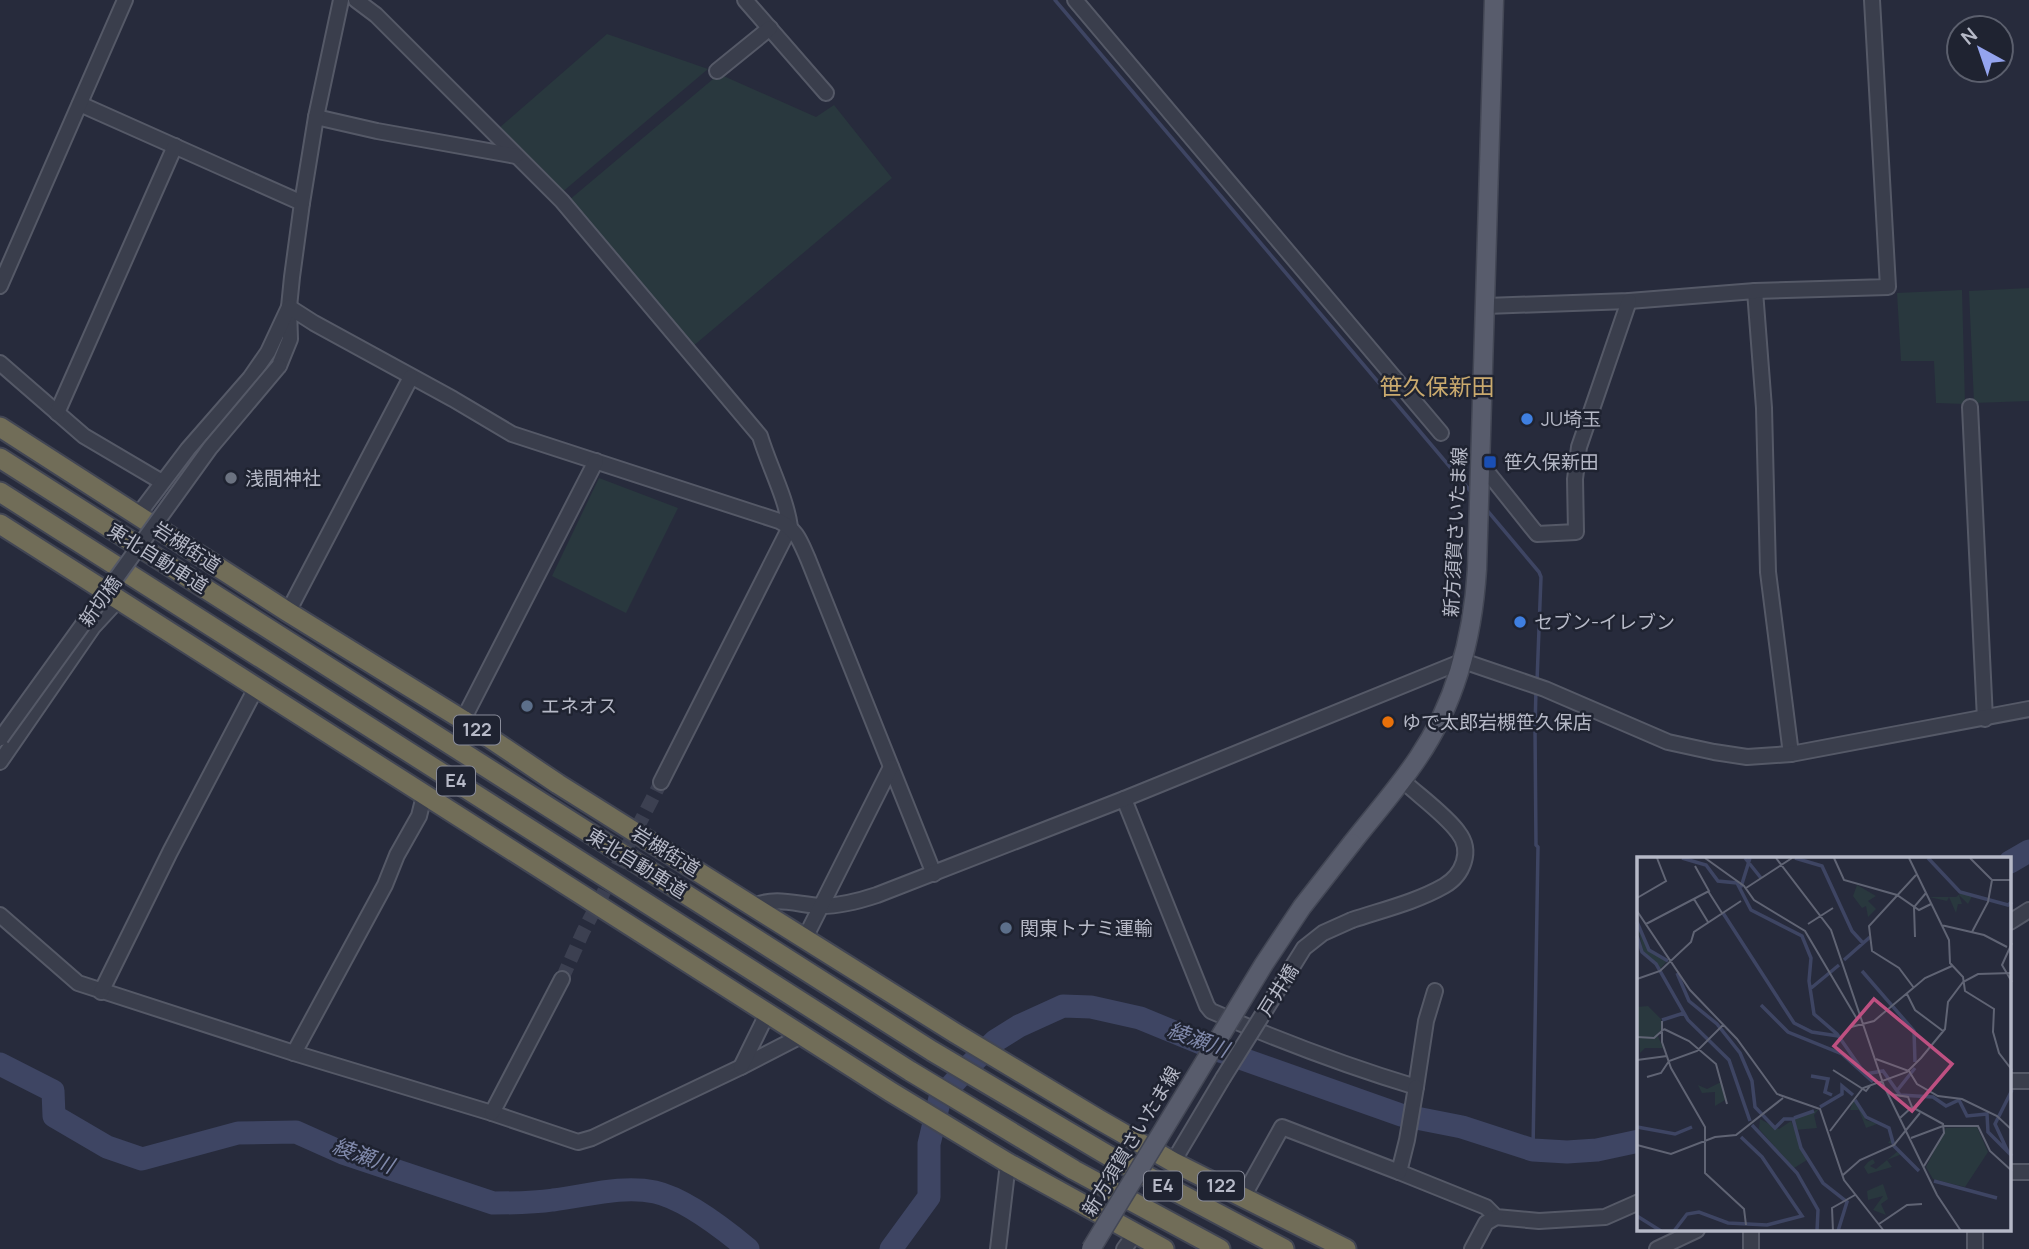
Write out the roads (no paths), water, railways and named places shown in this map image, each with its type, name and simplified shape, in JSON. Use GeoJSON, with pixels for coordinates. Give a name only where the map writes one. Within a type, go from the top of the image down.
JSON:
{"type":"FeatureCollection","features":[{"type":"Feature","properties":{"kind":"highway","name":"岩槻街道"},"geometry":{"type":"LineString","coordinates":[[0,427],[288,612],[463,720],[558,784],[956,1033],[1173,1162],[1346,1249]]}},
{"type":"Feature","properties":{"kind":"highway","name":"東北自動車道"},"geometry":{"type":"LineString","coordinates":[[0,458],[932,1051],[1045,1120],[1284,1249]]}},
{"type":"Feature","properties":{"kind":"highway","name":"東北自動車道"},"geometry":{"type":"LineString","coordinates":[[0,492],[910,1071],[1085,1177],[1220,1249]]}},
{"type":"Feature","properties":{"kind":"highway"},"geometry":{"type":"LineString","coordinates":[[2,526],[1130,1242],[1164,1249]]}},
{"type":"Feature","properties":{"kind":"main road","name":"新方須賀さいたま線"},"geometry":{"type":"LineString","coordinates":[[1091,1249],[1264,964],[1302,907],[1420,756],[1436,727],[1463,661],[1475,599],[1494,0]]}},
{"type":"Feature","properties":{"kind":"street"},"geometry":{"type":"LineString","coordinates":[[0,286],[125,0]]}},
{"type":"Feature","properties":{"kind":"street"},"geometry":{"type":"LineString","coordinates":[[138,515],[188,449],[250,378],[268,352],[289,307],[316,117],[341,0]]}},
{"type":"Feature","properties":{"kind":"street"},"geometry":{"type":"LineString","coordinates":[[356,0],[376,15],[562,201],[760,436],[788,512],[790,527],[660,782]]}},
{"type":"Feature","properties":{"kind":"street"},"geometry":{"type":"LineString","coordinates":[[746,0],[826,93]]}},
{"type":"Feature","properties":{"kind":"street"},"geometry":{"type":"LineString","coordinates":[[1075,0],[1441,433]]}},
{"type":"Feature","properties":{"kind":"street"},"geometry":{"type":"LineString","coordinates":[[1486,306],[1629,301],[1755,291],[1888,287],[1872,0]]}},
{"type":"Feature","properties":{"kind":"street"},"geometry":{"type":"LineString","coordinates":[[717,71],[770,29]]}},
{"type":"Feature","properties":{"kind":"street"},"geometry":{"type":"LineString","coordinates":[[80,104],[302,203]]}},
{"type":"Feature","properties":{"kind":"street"},"geometry":{"type":"LineString","coordinates":[[316,117],[516,156]]}},
{"type":"Feature","properties":{"kind":"street"},"geometry":{"type":"LineString","coordinates":[[57,413],[175,146]]}},
{"type":"Feature","properties":{"kind":"street"},"geometry":{"type":"LineString","coordinates":[[1755,291],[1763,408],[1768,572],[1791,754]]}},
{"type":"Feature","properties":{"kind":"street"},"geometry":{"type":"LineString","coordinates":[[1480,467],[1489,474],[1537,534],[1576,532],[1575,479],[1579,447],[1629,301]]}},
{"type":"Feature","properties":{"kind":"street"},"geometry":{"type":"LineString","coordinates":[[289,307],[512,434],[779,521],[790,527],[808,559],[934,874]]}},
{"type":"Feature","properties":{"kind":"street","name":"新切橋"},"geometry":{"type":"LineString","coordinates":[[0,739],[210,448],[279,366],[290,339],[289,307]]}},
{"type":"Feature","properties":{"kind":"street"},"geometry":{"type":"LineString","coordinates":[[0,363],[84,436],[162,482]]}},
{"type":"Feature","properties":{"kind":"street"},"geometry":{"type":"LineString","coordinates":[[288,612],[411,377]]}},
{"type":"Feature","properties":{"kind":"street"},"geometry":{"type":"LineString","coordinates":[[1970,407],[1985,719]]}},
{"type":"Feature","properties":{"kind":"street"},"geometry":{"type":"LineString","coordinates":[[463,720],[596,461]]}},
{"type":"Feature","properties":{"kind":"street"},"geometry":{"type":"LineString","coordinates":[[0,762],[93,627],[118,600]]}},
{"type":"Feature","properties":{"kind":"street"},"geometry":{"type":"LineString","coordinates":[[754,905],[763,901],[774,901],[822,906],[862,900],[1124,799],[1463,661],[1545,689],[1668,742],[1747,757],[1791,754],[2029,709]]}},
{"type":"Feature","properties":{"kind":"street"},"geometry":{"type":"LineString","coordinates":[[102,992],[170,852],[256,688]]}},
{"type":"Feature","properties":{"kind":"street"},"geometry":{"type":"LineString","coordinates":[[805,938],[891,767]]}},
{"type":"Feature","properties":{"kind":"street","name":"戸井橋"},"geometry":{"type":"LineString","coordinates":[[1173,1162],[1304,948],[1323,933],[1352,920],[1446,885],[1460,872],[1466,856],[1466,844],[1458,831],[1402,780]]}},
{"type":"Feature","properties":{"kind":"street"},"geometry":{"type":"LineString","coordinates":[[294,1053],[385,885],[397,855],[419,816],[424,796]]}},
{"type":"Feature","properties":{"kind":"street"},"geometry":{"type":"LineString","coordinates":[[1124,799],[1211,1011],[1265,1035],[1416,1087]]}},
{"type":"Feature","properties":{"kind":"street"},"geometry":{"type":"LineString","coordinates":[[2011,921],[2029,910]]}},
{"type":"Feature","properties":{"kind":"street"},"geometry":{"type":"LineString","coordinates":[[0,915],[78,984],[578,1142],[592,1138],[803,1035]]}},
{"type":"Feature","properties":{"kind":"street"},"geometry":{"type":"LineString","coordinates":[[492,1113],[562,979]]}},
{"type":"Feature","properties":{"kind":"street"},"geometry":{"type":"LineString","coordinates":[[1399,1172],[1407,1140],[1426,1021],[1435,991]]}},
{"type":"Feature","properties":{"kind":"street"},"geometry":{"type":"LineString","coordinates":[[741,1067],[767,1014]]}},
{"type":"Feature","properties":{"kind":"street"},"geometry":{"type":"LineString","coordinates":[[2011,1081],[2029,1081]]}},
{"type":"Feature","properties":{"kind":"street"},"geometry":{"type":"LineString","coordinates":[[1243,1197],[1282,1127],[1486,1207],[1496,1217]]}},
{"type":"Feature","properties":{"kind":"street"},"geometry":{"type":"LineString","coordinates":[[998,1249],[1008,1163]]}},
{"type":"Feature","properties":{"kind":"street"},"geometry":{"type":"LineString","coordinates":[[2011,1171],[2029,1172]]}},
{"type":"Feature","properties":{"kind":"street"},"geometry":{"type":"LineString","coordinates":[[1472,1249],[1486,1223],[1496,1217],[1539,1221],[1605,1217],[1637,1203]]}},
{"type":"Feature","properties":{"kind":"street"},"geometry":{"type":"LineString","coordinates":[[1657,1249],[1693,1232]]}},
{"type":"Feature","properties":{"kind":"waterway"},"geometry":{"type":"LineString","coordinates":[[1055,0],[1472,493]]}},
{"type":"Feature","properties":{"kind":"waterway"},"geometry":{"type":"LineString","coordinates":[[1486,509],[1541,577],[1537,681]]}},
{"type":"Feature","properties":{"kind":"waterway"},"geometry":{"type":"LineString","coordinates":[[1533,1150],[1538,847],[1536,689]]}},
{"type":"Feature","properties":{"kind":"waterway","name":"綾瀬川"},"geometry":{"type":"LineString","coordinates":[[2011,861],[2029,851]]}},
{"type":"Feature","properties":{"kind":"waterway","name":"綾瀬川"},"geometry":{"type":"LineString","coordinates":[[891,1249],[929,1197],[929,1144],[940,1098],[995,1041],[1019,1026],[1063,1006],[1091,1007],[1140,1018],[1223,1052],[1401,1115],[1462,1127],[1533,1150],[1597,1150],[1637,1141]]}},
{"type":"Feature","properties":{"kind":"waterway","name":"綾瀬川"},"geometry":{"type":"LineString","coordinates":[[0,1064],[53,1091],[54,1116],[107,1147],[142,1159],[238,1133],[296,1132],[343,1153],[493,1203],[546,1201],[617,1190],[655,1192],[692,1208],[748,1249]]}},
{"type":"Feature","properties":{"kind":"tunnel"},"geometry":{"type":"LineString","coordinates":[[562,979],[583,932],[661,782]]}},
{"type":"Feature","properties":{"kind":"place","name":"JU埼玉"},"geometry":{"type":"Point","coordinates":[1527,419]}},
{"type":"Feature","properties":{"kind":"place","name":"笹久保新田"},"geometry":{"type":"Point","coordinates":[1490,462]}},
{"type":"Feature","properties":{"kind":"place","name":"浅間神社"},"geometry":{"type":"Point","coordinates":[231,478]}},
{"type":"Feature","properties":{"kind":"place","name":"セブン-イレブン"},"geometry":{"type":"Point","coordinates":[1520,622]}},
{"type":"Feature","properties":{"kind":"place","name":"エネオス"},"geometry":{"type":"Point","coordinates":[527,706]}},
{"type":"Feature","properties":{"kind":"place","name":"ゆで太郎岩槻笹久保店"},"geometry":{"type":"Point","coordinates":[1388,722]}},
{"type":"Feature","properties":{"kind":"place","name":"関東トナミ運輸"},"geometry":{"type":"Point","coordinates":[1006,928]}},
{"type":"Feature","properties":{"kind":"district","name":"笹久保新田"},"geometry":{"type":"Point","coordinates":[1437,387]}}]}
